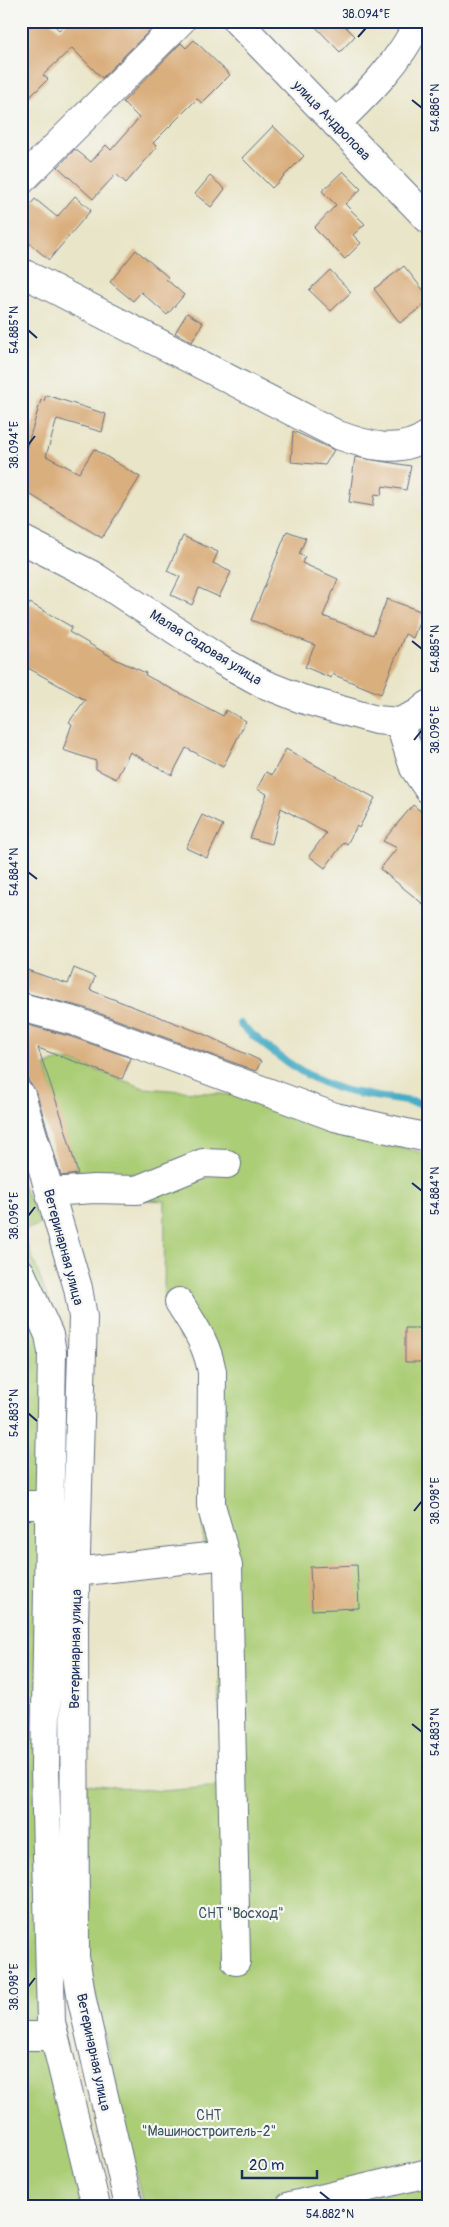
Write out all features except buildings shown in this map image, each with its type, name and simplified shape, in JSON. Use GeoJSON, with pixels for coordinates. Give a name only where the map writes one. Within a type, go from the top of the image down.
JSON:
{"type":"FeatureCollection","features":[{"type":"Feature","properties":{"kind":"street"},"geometry":{"type":"LineString","coordinates":[[21,181],[181,21]]}},
{"type":"Feature","properties":{"kind":"street","name":"улица Андропова"},"geometry":{"type":"LineString","coordinates":[[237,21],[428,219]]}},
{"type":"Feature","properties":{"kind":"street"},"geometry":{"type":"LineString","coordinates":[[336,124],[372,90],[413,35],[419,21]]}},
{"type":"Feature","properties":{"kind":"street"},"geometry":{"type":"LineString","coordinates":[[21,272],[338,435],[360,443],[382,447],[402,447],[428,435]]}},
{"type":"Feature","properties":{"kind":"street","name":"Малая Садовая улица"},"geometry":{"type":"LineString","coordinates":[[21,539],[92,575],[222,661],[264,684],[302,699],[366,718],[399,722]]}},
{"type":"Feature","properties":{"kind":"street"},"geometry":{"type":"LineString","coordinates":[[428,706],[417,714],[399,722],[414,768],[428,789]]}},
{"type":"Feature","properties":{"kind":"street"},"geometry":{"type":"LineString","coordinates":[[21,1007],[77,1022],[336,1117],[428,1138]]}},
{"type":"Feature","properties":{"kind":"street","name":"Ветеринарная улица"},"geometry":{"type":"LineString","coordinates":[[21,1095],[78,1288],[83,1317],[76,1572],[75,1957],[82,2000],[128,2206]]}},
{"type":"Feature","properties":{"kind":"street"},"geometry":{"type":"LineString","coordinates":[[50,1192],[94,1189],[137,1190],[203,1163],[227,1164]]}},
{"type":"Feature","properties":{"kind":"street"},"geometry":{"type":"LineString","coordinates":[[21,1273],[49,1335],[52,1352],[50,1506],[33,1769],[53,2036],[96,2206]]}},
{"type":"Feature","properties":{"kind":"street"},"geometry":{"type":"LineString","coordinates":[[178,1302],[205,1346],[212,1372],[211,1505],[228,1566],[236,1960]]}},
{"type":"Feature","properties":{"kind":"street"},"geometry":{"type":"LineString","coordinates":[[21,1505],[50,1506]]}},
{"type":"Feature","properties":{"kind":"street"},"geometry":{"type":"LineString","coordinates":[[76,1572],[225,1555]]}},
{"type":"Feature","properties":{"kind":"street"},"geometry":{"type":"LineString","coordinates":[[33,1769],[74,1769]]}},
{"type":"Feature","properties":{"kind":"street"},"geometry":{"type":"LineString","coordinates":[[21,2036],[53,2036]]}},
{"type":"Feature","properties":{"kind":"street"},"geometry":{"type":"LineString","coordinates":[[290,2206],[428,2173]]}},
{"type":"Feature","properties":{"kind":"green space","name":"СНТ \"Восход\""},"geometry":{"type":"Polygon","coordinates":[[[59,1060],[72,1061],[144,1088],[245,1096],[352,1136],[428,1154],[428,2206],[143,2206],[89,1966],[86,1784],[162,1791],[221,1786],[218,1569],[203,1550],[205,1381],[193,1342],[181,1339],[164,1298],[165,1201],[93,1197],[80,1182],[45,1066],[59,1060]]]}},
{"type":"Feature","properties":{"kind":"green space"},"geometry":{"type":"Polygon","coordinates":[[[21,1182],[41,1224],[22,1231],[64,1340],[55,1775],[60,2022],[108,2206],[21,2206],[21,1182]]]}},
{"type":"Feature","properties":{"kind":"waterway"},"geometry":{"type":"LineString","coordinates":[[240,1024],[287,1062],[326,1084],[361,1094],[428,1105]]}},
{"type":"Feature","properties":{"kind":"park label","name":"СНТ \"Машиностроитель-2\""},"geometry":{"type":"Point","coordinates":[209,2124]}}]}
